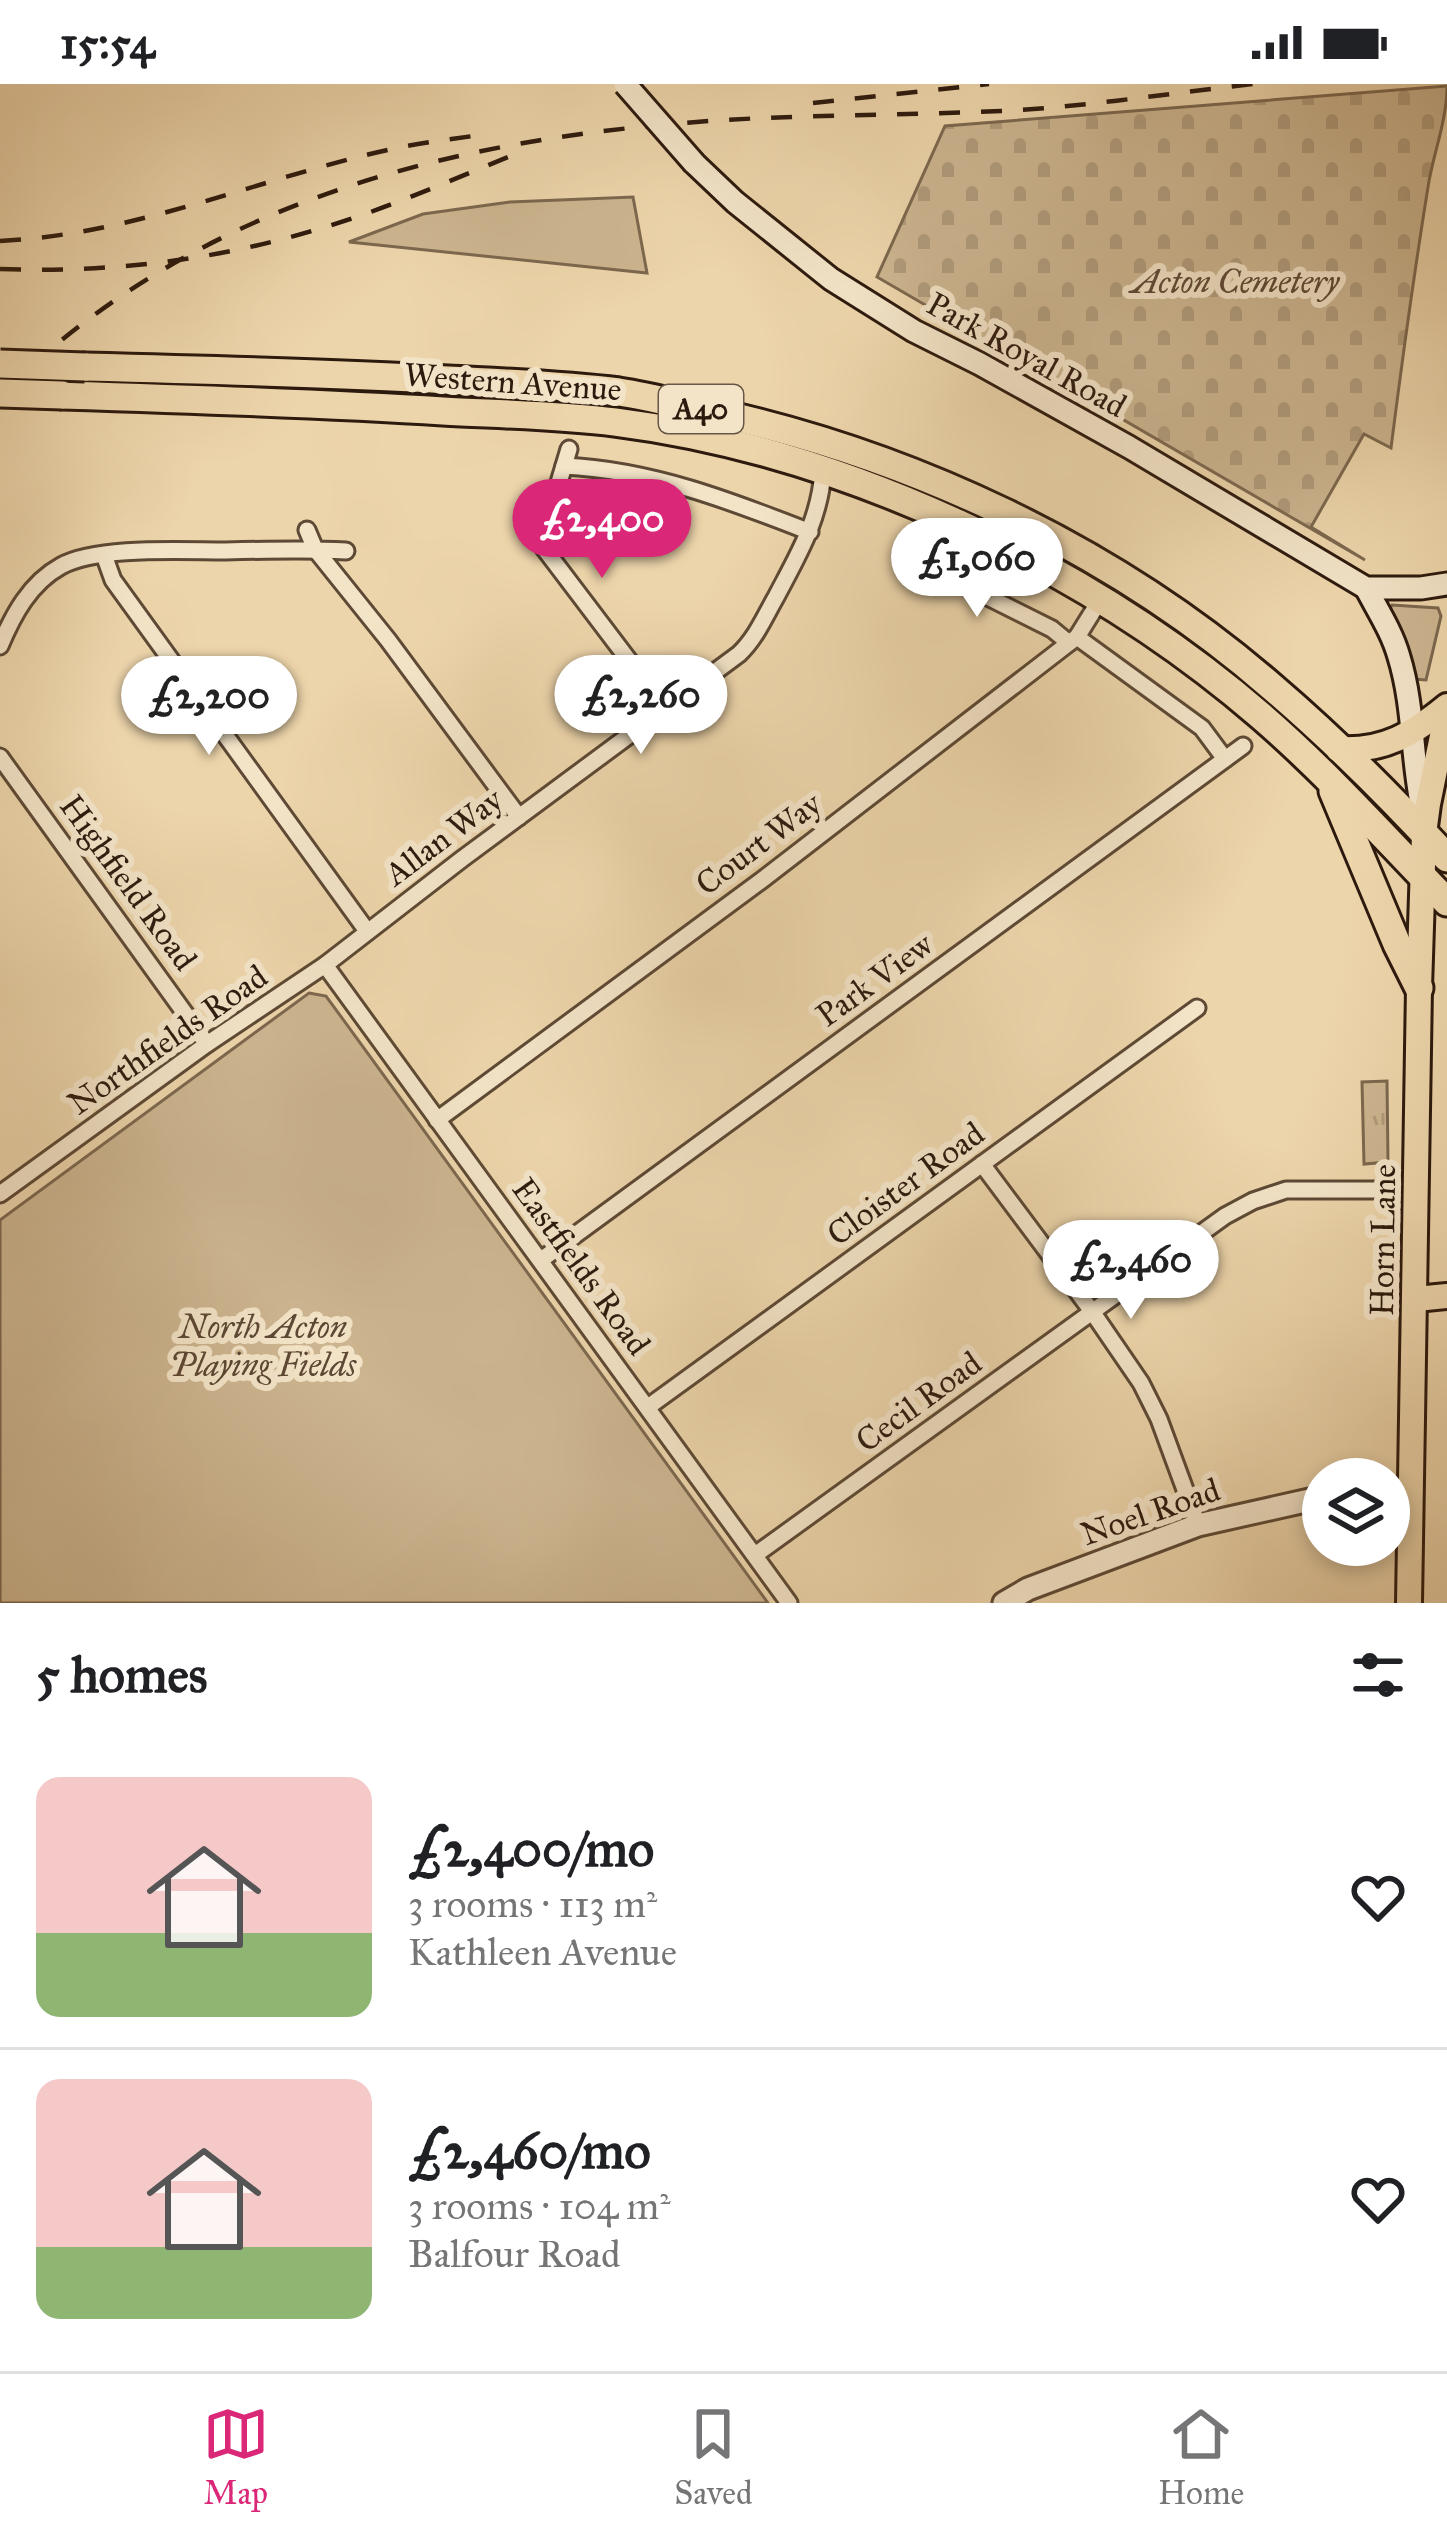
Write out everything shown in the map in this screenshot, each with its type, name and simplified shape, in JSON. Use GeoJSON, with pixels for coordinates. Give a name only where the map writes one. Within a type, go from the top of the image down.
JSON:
{"type":"FeatureCollection","features":[{"type":"Feature","properties":{"kind":"highway","name":"Western Avenue"},"geometry":{"type":"LineString","coordinates":[[0,364],[348,374],[582,388],[743,418],[851,448],[987,505],[1081,554],[1170,610],[1270,685],[1425,828],[1447,858]]}},
{"type":"Feature","properties":{"kind":"highway","name":"Western Avenue"},"geometry":{"type":"LineString","coordinates":[[0,393],[339,405],[619,423],[731,445],[823,471],[1015,551],[1148,631],[1245,703],[1327,776],[1447,902]]}},
{"type":"Feature","properties":{"kind":"highway"},"geometry":{"type":"LineString","coordinates":[[1327,776],[1419,988]]}},
{"type":"Feature","properties":{"kind":"main road","name":"Park Royal Road"},"geometry":{"type":"LineString","coordinates":[[625,84],[694,164],[832,279],[914,331],[1129,447],[1366,588]]}},
{"type":"Feature","properties":{"kind":"main road"},"geometry":{"type":"LineString","coordinates":[[1425,828],[1399,656],[1366,588],[1447,584]]}},
{"type":"Feature","properties":{"kind":"main road"},"geometry":{"type":"LineString","coordinates":[[1338,749],[1375,748],[1447,709]]}},
{"type":"Feature","properties":{"kind":"main road","name":"Horn Lane"},"geometry":{"type":"LineString","coordinates":[[1403,1458],[1416,1298],[1425,828],[1447,709]]}},
{"type":"Feature","properties":{"kind":"main road"},"geometry":{"type":"LineString","coordinates":[[1416,1298],[1447,1296]]}},
{"type":"Feature","properties":{"kind":"main road","name":"Noel Road"},"geometry":{"type":"LineString","coordinates":[[1004,1603],[1028,1589],[1198,1525],[1302,1502]]}},
{"type":"Feature","properties":{"kind":"main road","name":"Horn Lane"},"geometry":{"type":"LineString","coordinates":[[1406,1566],[1409,1603]]}},
{"type":"Feature","properties":{"kind":"street"},"geometry":{"type":"LineString","coordinates":[[664,708],[543,547],[566,457],[720,498],[810,532]]}},
{"type":"Feature","properties":{"kind":"street","name":"Allan Way"},"geometry":{"type":"LineString","coordinates":[[367,931],[748,646],[810,532],[823,471]]}},
{"type":"Feature","properties":{"kind":"street"},"geometry":{"type":"LineString","coordinates":[[307,530],[315,549],[519,817]]}},
{"type":"Feature","properties":{"kind":"street"},"geometry":{"type":"LineString","coordinates":[[0,646],[17,610],[42,579],[75,559],[346,551]]}},
{"type":"Feature","properties":{"kind":"street"},"geometry":{"type":"LineString","coordinates":[[104,555],[113,580],[367,931]]}},
{"type":"Feature","properties":{"kind":"street"},"geometry":{"type":"LineString","coordinates":[[910,558],[1074,640],[1202,728],[1225,759]]}},
{"type":"Feature","properties":{"kind":"street","name":"Court Way"},"geometry":{"type":"LineString","coordinates":[[437,1120],[762,880],[1074,640],[1100,600]]}},
{"type":"Feature","properties":{"kind":"street","name":"Park View"},"geometry":{"type":"LineString","coordinates":[[541,1260],[1243,746]]}},
{"type":"Feature","properties":{"kind":"street","name":"Highfield Road"},"geometry":{"type":"LineString","coordinates":[[0,757],[207,1044]]}},
{"type":"Feature","properties":{"kind":"street","name":"Northfields Road"},"geometry":{"type":"LineString","coordinates":[[0,1194],[367,931]]}},
{"type":"Feature","properties":{"kind":"street","name":"Eastfields Road"},"geometry":{"type":"LineString","coordinates":[[325,965],[789,1603]]}},
{"type":"Feature","properties":{"kind":"street","name":"Cloister Road"},"geometry":{"type":"LineString","coordinates":[[648,1407],[1197,1008]]}},
{"type":"Feature","properties":{"kind":"street"},"geometry":{"type":"LineString","coordinates":[[982,1164],[1142,1383],[1198,1525]]}},
{"type":"Feature","properties":{"kind":"street","name":"Cecil Road"},"geometry":{"type":"LineString","coordinates":[[754,1556],[1225,1216],[1286,1190],[1374,1190]]}},
{"type":"Feature","properties":{"kind":"green space","name":"Acton Cemetery"},"geometry":{"type":"Polygon","coordinates":[[[1447,86],[1391,448],[1364,434],[1311,527],[1365,560],[877,277],[945,126],[1447,86]]]}},
{"type":"Feature","properties":{"kind":"green space"},"geometry":{"type":"Polygon","coordinates":[[[633,197],[647,273],[349,242],[423,214],[510,202],[633,197]]]}},
{"type":"Feature","properties":{"kind":"green space"},"geometry":{"type":"Polygon","coordinates":[[[1392,605],[1438,608],[1441,616],[1426,680],[1413,679],[1388,612],[1392,605]]]}},
{"type":"Feature","properties":{"kind":"green space","name":"North Acton Playing Fields"},"geometry":{"type":"Polygon","coordinates":[[[309,993],[326,996],[768,1603],[0,1603],[0,1220],[309,993]]]}},
{"type":"Feature","properties":{"kind":"green space"},"geometry":{"type":"Polygon","coordinates":[[[1387,1081],[1388,1162],[1364,1164],[1362,1082],[1387,1081]]]}},
{"type":"Feature","properties":{"kind":"railway"},"geometry":{"type":"LineString","coordinates":[[813,103],[989,84]]}},
{"type":"Feature","properties":{"kind":"railway"},"geometry":{"type":"LineString","coordinates":[[0,396],[72,332],[149,278],[231,234],[316,198],[405,169],[496,148],[684,123],[1033,109],[1253,84]]}},
{"type":"Feature","properties":{"kind":"railway"},"geometry":{"type":"LineString","coordinates":[[0,241],[101,228],[342,161],[473,136]]}},
{"type":"Feature","properties":{"kind":"railway"},"geometry":{"type":"LineString","coordinates":[[0,269],[124,266],[245,248],[373,211],[513,155]]}}]}
